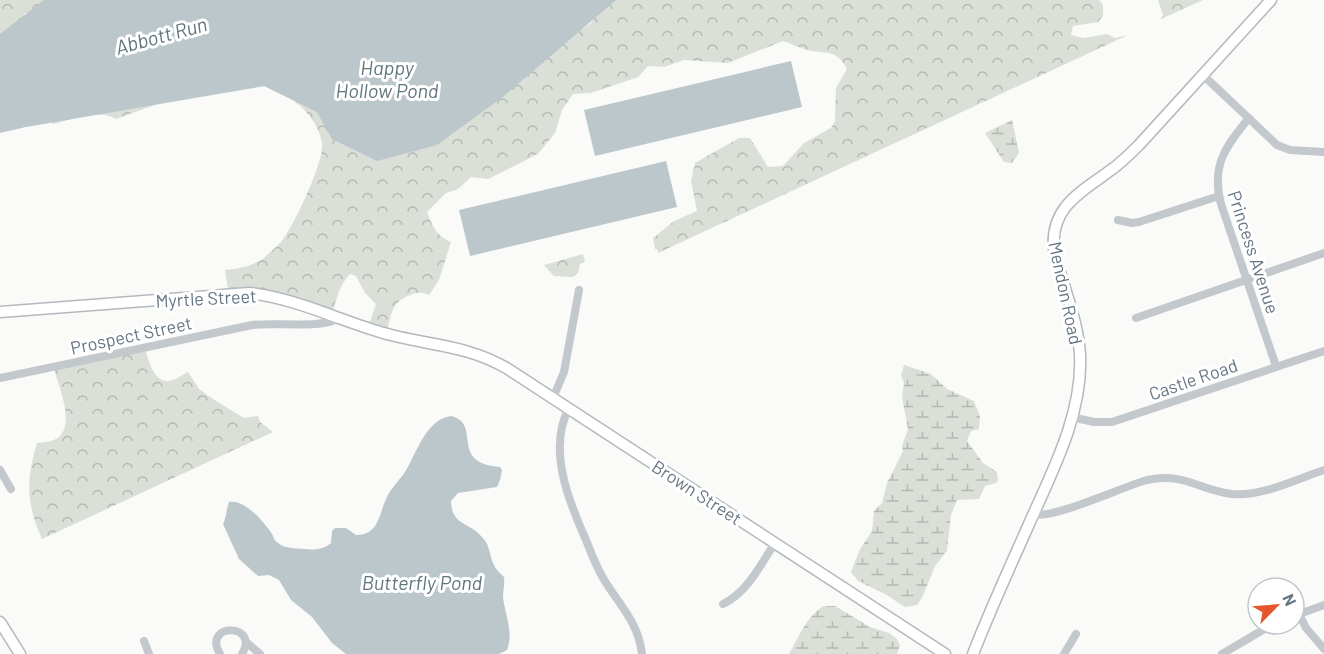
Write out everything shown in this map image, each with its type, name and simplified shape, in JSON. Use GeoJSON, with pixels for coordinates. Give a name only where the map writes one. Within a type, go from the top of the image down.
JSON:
{"type":"FeatureCollection","features":[{"type":"Feature","properties":{"kind":"street","name":"Mendon Road"},"geometry":{"type":"LineString","coordinates":[[973,654],[1064,442],[1078,389],[1080,355],[1076,326],[1054,249],[1055,226],[1070,201],[1129,155],[1204,76],[1271,0]]}},
{"type":"Feature","properties":{"kind":"street"},"geometry":{"type":"LineString","coordinates":[[1204,76],[1270,139],[1283,148],[1324,152]]}},
{"type":"Feature","properties":{"kind":"street","name":"Princess Avenue"},"geometry":{"type":"LineString","coordinates":[[1249,118],[1224,152],[1217,178],[1219,196],[1276,366]]}},
{"type":"Feature","properties":{"kind":"street"},"geometry":{"type":"LineString","coordinates":[[1118,220],[1139,222],[1219,196]]}},
{"type":"Feature","properties":{"kind":"street"},"geometry":{"type":"LineString","coordinates":[[1136,318],[1324,253]]}},
{"type":"Feature","properties":{"kind":"street"},"geometry":{"type":"LineString","coordinates":[[553,398],[564,372],[579,290]]}},
{"type":"Feature","properties":{"kind":"street","name":"Myrtle Street"},"geometry":{"type":"LineString","coordinates":[[0,312],[249,293],[287,300],[384,334],[441,345]]}},
{"type":"Feature","properties":{"kind":"street","name":"Prospect Street"},"geometry":{"type":"LineString","coordinates":[[0,378],[252,325],[325,324],[338,318]]}},
{"type":"Feature","properties":{"kind":"street","name":"Brown Street"},"geometry":{"type":"LineString","coordinates":[[441,345],[488,357],[945,654]]}},
{"type":"Feature","properties":{"kind":"street","name":"Castle Road"},"geometry":{"type":"LineString","coordinates":[[1071,417],[1094,422],[1112,422],[1324,351]]}},
{"type":"Feature","properties":{"kind":"street"},"geometry":{"type":"LineString","coordinates":[[569,408],[561,431],[565,490],[598,569],[638,632],[642,654]]}},
{"type":"Feature","properties":{"kind":"street"},"geometry":{"type":"LineString","coordinates":[[0,470],[11,489]]}},
{"type":"Feature","properties":{"kind":"street"},"geometry":{"type":"LineString","coordinates":[[1034,514],[1050,514],[1138,483],[1159,478],[1180,478],[1223,492],[1244,494],[1267,489],[1324,470]]}},
{"type":"Feature","properties":{"kind":"street"},"geometry":{"type":"LineString","coordinates":[[723,604],[732,600],[743,590],[775,543]]}},
{"type":"Feature","properties":{"kind":"street"},"geometry":{"type":"LineString","coordinates":[[1306,611],[1324,604]]}},
{"type":"Feature","properties":{"kind":"street"},"geometry":{"type":"LineString","coordinates":[[0,621],[20,654]]}},
{"type":"Feature","properties":{"kind":"street"},"geometry":{"type":"LineString","coordinates":[[1306,628],[1324,649]]}},
{"type":"Feature","properties":{"kind":"street"},"geometry":{"type":"LineString","coordinates":[[220,654],[217,649],[217,640],[222,632],[232,629],[241,633],[246,642],[260,654]]}},
{"type":"Feature","properties":{"kind":"street"},"geometry":{"type":"LineString","coordinates":[[1064,654],[1076,634]]}},
{"type":"Feature","properties":{"kind":"street"},"geometry":{"type":"LineString","coordinates":[[1222,654],[1253,636]]}},
{"type":"Feature","properties":{"kind":"street"},"geometry":{"type":"LineString","coordinates":[[144,641],[149,654]]}},
{"type":"Feature","properties":{"kind":"street"},"geometry":{"type":"LineString","coordinates":[[242,654],[246,642]]}},
{"type":"Feature","properties":{"kind":"green space"},"geometry":{"type":"Polygon","coordinates":[[[0,0],[53,0],[37,10],[24,14],[23,20],[0,38],[0,0]]]}},
{"type":"Feature","properties":{"kind":"green space"},"geometry":{"type":"Polygon","coordinates":[[[608,0],[1099,0],[1103,5],[1103,16],[1098,22],[1073,26],[1071,35],[1083,38],[1107,34],[1115,38],[1128,35],[658,253],[653,238],[674,221],[697,211],[691,181],[695,163],[739,138],[750,138],[768,167],[783,166],[804,143],[831,128],[835,121],[836,88],[847,69],[844,63],[832,54],[808,50],[783,41],[728,63],[684,60],[664,67],[648,66],[638,77],[591,93],[573,94],[562,110],[555,133],[538,154],[488,179],[471,177],[458,189],[446,193],[427,212],[436,230],[451,242],[439,280],[429,295],[415,293],[403,298],[395,306],[386,334],[368,328],[376,304],[365,293],[356,276],[350,274],[341,288],[331,315],[261,298],[253,302],[250,296],[229,295],[225,270],[255,263],[281,242],[308,193],[322,150],[322,142],[315,123],[296,102],[272,85],[163,102],[116,119],[94,115],[53,124],[50,120],[74,113],[562,42],[590,24],[608,0]]]}},
{"type":"Feature","properties":{"kind":"green space"},"geometry":{"type":"Polygon","coordinates":[[[1158,0],[1203,0],[1161,19],[1163,15],[1158,0]]]}},
{"type":"Feature","properties":{"kind":"green space"},"geometry":{"type":"Polygon","coordinates":[[[1012,120],[1019,153],[1012,163],[1004,162],[985,133],[1012,120]]]}},
{"type":"Feature","properties":{"kind":"green space"},"geometry":{"type":"Polygon","coordinates":[[[583,254],[585,262],[580,264],[578,273],[572,277],[554,276],[544,265],[583,254]]]}},
{"type":"Feature","properties":{"kind":"green space"},"geometry":{"type":"Polygon","coordinates":[[[146,351],[152,369],[162,380],[172,380],[188,372],[199,389],[216,401],[244,418],[258,416],[260,422],[273,432],[42,539],[33,514],[29,492],[37,443],[60,436],[66,422],[62,394],[54,370],[146,351]]]}},
{"type":"Feature","properties":{"kind":"green space"},"geometry":{"type":"Polygon","coordinates":[[[904,365],[931,374],[947,389],[974,401],[980,416],[979,429],[971,431],[967,441],[983,463],[997,472],[998,480],[996,483],[985,486],[979,499],[957,500],[951,515],[947,551],[935,566],[917,605],[905,607],[858,581],[851,572],[860,549],[872,531],[874,511],[882,503],[887,483],[903,451],[902,446],[908,429],[902,397],[904,383],[901,375],[904,365]]]}},
{"type":"Feature","properties":{"kind":"green space"},"geometry":{"type":"Polygon","coordinates":[[[824,606],[835,606],[870,627],[889,633],[897,639],[900,646],[897,654],[789,654],[808,621],[824,606]]]}},
{"type":"Feature","properties":{"kind":"water","name":"Happy Hollow Pond"},"geometry":{"type":"Polygon","coordinates":[[[44,0],[616,0],[504,96],[437,145],[377,161],[332,139],[317,112],[264,86],[0,133],[0,34],[44,0]]]}},
{"type":"Feature","properties":{"kind":"water"},"geometry":{"type":"Polygon","coordinates":[[[791,61],[802,107],[595,156],[584,110],[791,61]]]}},
{"type":"Feature","properties":{"kind":"water"},"geometry":{"type":"Polygon","coordinates":[[[666,161],[677,207],[470,256],[459,210],[666,161]]]}},
{"type":"Feature","properties":{"kind":"water","name":"Butterfly Pond"},"geometry":{"type":"Polygon","coordinates":[[[451,416],[460,420],[465,427],[470,451],[475,458],[484,464],[500,467],[502,470],[497,487],[458,493],[451,501],[454,515],[485,540],[495,567],[504,577],[503,597],[510,637],[507,650],[499,654],[346,654],[332,643],[312,617],[291,600],[279,580],[269,575],[258,576],[239,559],[223,524],[229,502],[235,502],[248,508],[264,524],[275,540],[286,547],[318,549],[325,547],[331,543],[332,531],[335,528],[346,528],[356,535],[364,534],[374,528],[388,495],[405,472],[428,430],[435,423],[451,416]]]}},
{"type":"Feature","properties":{"kind":"water label","name":"Abbott Run"},"geometry":{"type":"Point","coordinates":[161,35]}}]}
